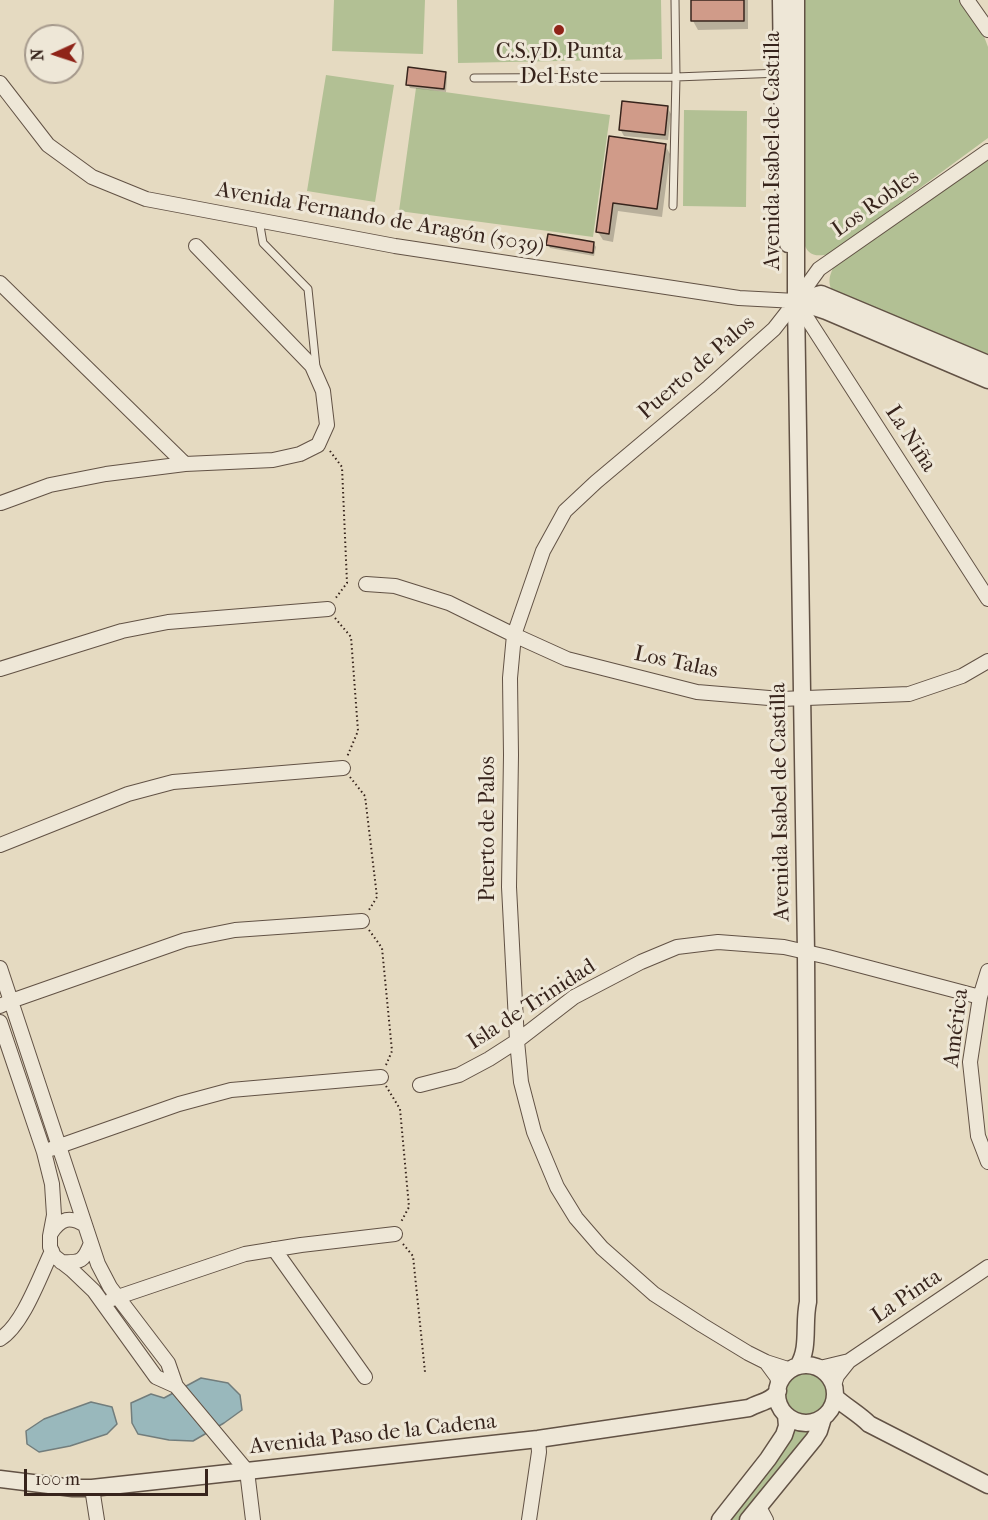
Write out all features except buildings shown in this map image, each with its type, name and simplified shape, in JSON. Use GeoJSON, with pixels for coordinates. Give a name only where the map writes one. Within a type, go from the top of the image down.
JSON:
{"type":"FeatureCollection","features":[{"type":"Feature","properties":{"kind":"street","name":"Avenida Isabel de Castilla"},"geometry":{"type":"LineString","coordinates":[[781,0],[784,211],[796,301]]}},
{"type":"Feature","properties":{"kind":"street","name":"Avenida Isabel de Castilla"},"geometry":{"type":"LineString","coordinates":[[796,0],[796,301],[806,952],[808,1302]]}},
{"type":"Feature","properties":{"kind":"street"},"geometry":{"type":"LineString","coordinates":[[966,0],[988,30]]}},
{"type":"Feature","properties":{"kind":"street","name":"Avenida Fernando de Aragón (5039)"},"geometry":{"type":"LineString","coordinates":[[0,83],[48,145],[92,177],[146,199],[394,246],[727,297],[796,301]]}},
{"type":"Feature","properties":{"kind":"street","name":"Los Robles"},"geometry":{"type":"LineString","coordinates":[[796,301],[819,269],[988,151]]}},
{"type":"Feature","properties":{"kind":"street"},"geometry":{"type":"LineString","coordinates":[[0,500],[51,485],[106,474],[185,464],[273,460],[300,454],[318,445],[327,425],[323,392],[312,366],[196,246]]}},
{"type":"Feature","properties":{"kind":"street"},"geometry":{"type":"LineString","coordinates":[[0,283],[185,464]]}},
{"type":"Feature","properties":{"kind":"street"},"geometry":{"type":"LineString","coordinates":[[796,301],[821,294],[988,364]]}},
{"type":"Feature","properties":{"kind":"street"},"geometry":{"type":"LineString","coordinates":[[796,301],[988,380]]}},
{"type":"Feature","properties":{"kind":"street","name":"La Niña"},"geometry":{"type":"LineString","coordinates":[[796,301],[988,599]]}},
{"type":"Feature","properties":{"kind":"street","name":"Puerto de Palos"},"geometry":{"type":"LineString","coordinates":[[795,1368],[766,1362],[748,1353],[654,1294],[602,1248],[576,1218],[557,1187],[534,1132],[521,1082],[509,887],[510,678],[514,635],[543,551],[565,511],[774,329],[796,301]]}},
{"type":"Feature","properties":{"kind":"street","name":"Los Talas"},"geometry":{"type":"LineString","coordinates":[[366,584],[395,586],[449,603],[567,659],[697,692],[781,699],[909,694],[962,676],[988,661]]}},
{"type":"Feature","properties":{"kind":"street"},"geometry":{"type":"LineString","coordinates":[[0,669],[122,631],[168,622],[328,609]]}},
{"type":"Feature","properties":{"kind":"street"},"geometry":{"type":"LineString","coordinates":[[0,845],[128,794],[172,782],[343,768]]}},
{"type":"Feature","properties":{"kind":"street"},"geometry":{"type":"LineString","coordinates":[[5,1004],[185,940],[235,930],[362,921]]}},
{"type":"Feature","properties":{"kind":"street","name":"Isla de Trinidad"},"geometry":{"type":"LineString","coordinates":[[420,1085],[459,1075],[489,1059],[574,998],[677,947],[718,942],[784,947],[980,997]]}},
{"type":"Feature","properties":{"kind":"street"},"geometry":{"type":"LineString","coordinates":[[0,968],[5,1004],[60,1146],[98,1264],[110,1287],[168,1363],[177,1388],[247,1472],[253,1520]]}},
{"type":"Feature","properties":{"kind":"street","name":"América"},"geometry":{"type":"LineString","coordinates":[[988,970],[980,997],[970,1062],[978,1136],[988,1162]]}},
{"type":"Feature","properties":{"kind":"street"},"geometry":{"type":"LineString","coordinates":[[0,1022],[44,1152],[52,1184],[54,1215],[50,1247],[54,1256],[87,1284],[156,1377],[177,1388]]}},
{"type":"Feature","properties":{"kind":"street"},"geometry":{"type":"LineString","coordinates":[[44,1152],[179,1104],[231,1090],[381,1077]]}},
{"type":"Feature","properties":{"kind":"street"},"geometry":{"type":"LineString","coordinates":[[51,1233],[61,1222],[69,1219],[77,1220],[85,1225]]}},
{"type":"Feature","properties":{"kind":"street"},"geometry":{"type":"LineString","coordinates":[[101,1302],[119,1298],[245,1254],[395,1234]]}},
{"type":"Feature","properties":{"kind":"street"},"geometry":{"type":"LineString","coordinates":[[61,1262],[74,1263],[82,1260],[92,1243]]}},
{"type":"Feature","properties":{"kind":"street"},"geometry":{"type":"LineString","coordinates":[[274,1249],[365,1377]]}},
{"type":"Feature","properties":{"kind":"street"},"geometry":{"type":"LineString","coordinates":[[0,1339],[20,1318],[52,1251]]}},
{"type":"Feature","properties":{"kind":"street","name":"La Pinta"},"geometry":{"type":"LineString","coordinates":[[820,1368],[849,1360],[988,1267]]}},
{"type":"Feature","properties":{"kind":"street"},"geometry":{"type":"LineString","coordinates":[[778,1388],[786,1374],[803,1359],[805,1314],[808,1302]]}},
{"type":"Feature","properties":{"kind":"street"},"geometry":{"type":"LineString","coordinates":[[808,1302],[812,1314],[815,1355],[820,1368]]}},
{"type":"Feature","properties":{"kind":"street","name":"La Pinta"},"geometry":{"type":"LineString","coordinates":[[834,1391],[837,1376],[849,1360]]}},
{"type":"Feature","properties":{"kind":"street"},"geometry":{"type":"LineString","coordinates":[[766,1362],[777,1377],[780,1407],[799,1423],[815,1422],[824,1417],[869,1424],[988,1485]]}},
{"type":"Feature","properties":{"kind":"street"},"geometry":{"type":"LineString","coordinates":[[795,1368],[805,1365],[820,1368],[826,1373],[844,1406],[869,1424]]}},
{"type":"Feature","properties":{"kind":"street","name":"Avenida Paso de la Cadena"},"geometry":{"type":"LineString","coordinates":[[0,1479],[92,1488],[538,1440],[749,1408],[769,1400],[778,1388]]}},
{"type":"Feature","properties":{"kind":"street"},"geometry":{"type":"LineString","coordinates":[[757,1516],[819,1431],[824,1417],[831,1408],[834,1391]]}},
{"type":"Feature","properties":{"kind":"street","name":"Avenida Paso de la Cadena"},"geometry":{"type":"LineString","coordinates":[[749,1408],[786,1414]]}},
{"type":"Feature","properties":{"kind":"street"},"geometry":{"type":"LineString","coordinates":[[720,1520],[784,1435],[787,1426],[786,1414]]}},
{"type":"Feature","properties":{"kind":"street"},"geometry":{"type":"LineString","coordinates":[[529,1520],[539,1452],[538,1440]]}},
{"type":"Feature","properties":{"kind":"street"},"geometry":{"type":"LineString","coordinates":[[92,1488],[97,1520]]}},
{"type":"Feature","properties":{"kind":"lane"},"geometry":{"type":"LineString","coordinates":[[673,206],[675,0]]}},
{"type":"Feature","properties":{"kind":"lane"},"geometry":{"type":"LineString","coordinates":[[474,78],[781,74]]}},
{"type":"Feature","properties":{"kind":"lane"},"geometry":{"type":"LineString","coordinates":[[259,220],[263,243],[308,289],[317,378]]}},
{"type":"Feature","properties":{"kind":"path"},"geometry":{"type":"LineString","coordinates":[[321,439],[342,468],[347,583],[328,609],[351,637],[358,731],[343,768],[365,796],[377,897],[362,921],[382,948],[392,1051],[381,1077],[400,1109],[409,1207],[395,1234],[412,1256],[425,1372]]}},
{"type":"Feature","properties":{"kind":"green space"},"geometry":{"type":"Polygon","coordinates":[[[334,0],[425,0],[423,54],[332,51],[334,0]]]}},
{"type":"Feature","properties":{"kind":"green space","name":"C.S.yD. Punta Del Este"},"geometry":{"type":"Polygon","coordinates":[[[457,0],[661,0],[662,59],[458,63],[457,0]]]}},
{"type":"Feature","properties":{"kind":"green space"},"geometry":{"type":"Polygon","coordinates":[[[801,0],[961,0],[982,31],[988,47],[988,138],[830,254],[820,255],[809,252],[803,240],[801,0]]]}},
{"type":"Feature","properties":{"kind":"green space"},"geometry":{"type":"Polygon","coordinates":[[[326,75],[394,85],[375,202],[307,191],[326,75]]]}},
{"type":"Feature","properties":{"kind":"green space"},"geometry":{"type":"Polygon","coordinates":[[[416,88],[610,115],[593,237],[399,211],[416,88]]]}},
{"type":"Feature","properties":{"kind":"green space"},"geometry":{"type":"Polygon","coordinates":[[[684,110],[747,111],[746,207],[683,206],[684,110]]]}},
{"type":"Feature","properties":{"kind":"green space"},"geometry":{"type":"Polygon","coordinates":[[[988,157],[988,358],[832,291],[830,280],[833,268],[988,157]]]}},
{"type":"Feature","properties":{"kind":"green space"},"geometry":{"type":"Polygon","coordinates":[[[806,1373],[822,1379],[828,1395],[822,1411],[806,1417],[790,1411],[784,1395],[790,1379],[806,1373]]]}},
{"type":"Feature","properties":{"kind":"green space"},"geometry":{"type":"Polygon","coordinates":[[[793,1427],[815,1428],[740,1520],[726,1520],[793,1427]]]}},
{"type":"Feature","properties":{"kind":"water"},"geometry":{"type":"Polygon","coordinates":[[[201,1378],[228,1383],[240,1395],[242,1410],[193,1441],[169,1440],[138,1434],[132,1423],[131,1403],[151,1394],[164,1398],[201,1378]]]}},
{"type":"Feature","properties":{"kind":"water"},"geometry":{"type":"Polygon","coordinates":[[[91,1402],[112,1407],[117,1424],[107,1434],[70,1446],[39,1452],[27,1444],[26,1431],[44,1419],[91,1402]]]}},
{"type":"Feature","properties":{"kind":"place","name":"C.S.yD. Punta Del Este"},"geometry":{"type":"Point","coordinates":[559,30]}}]}
